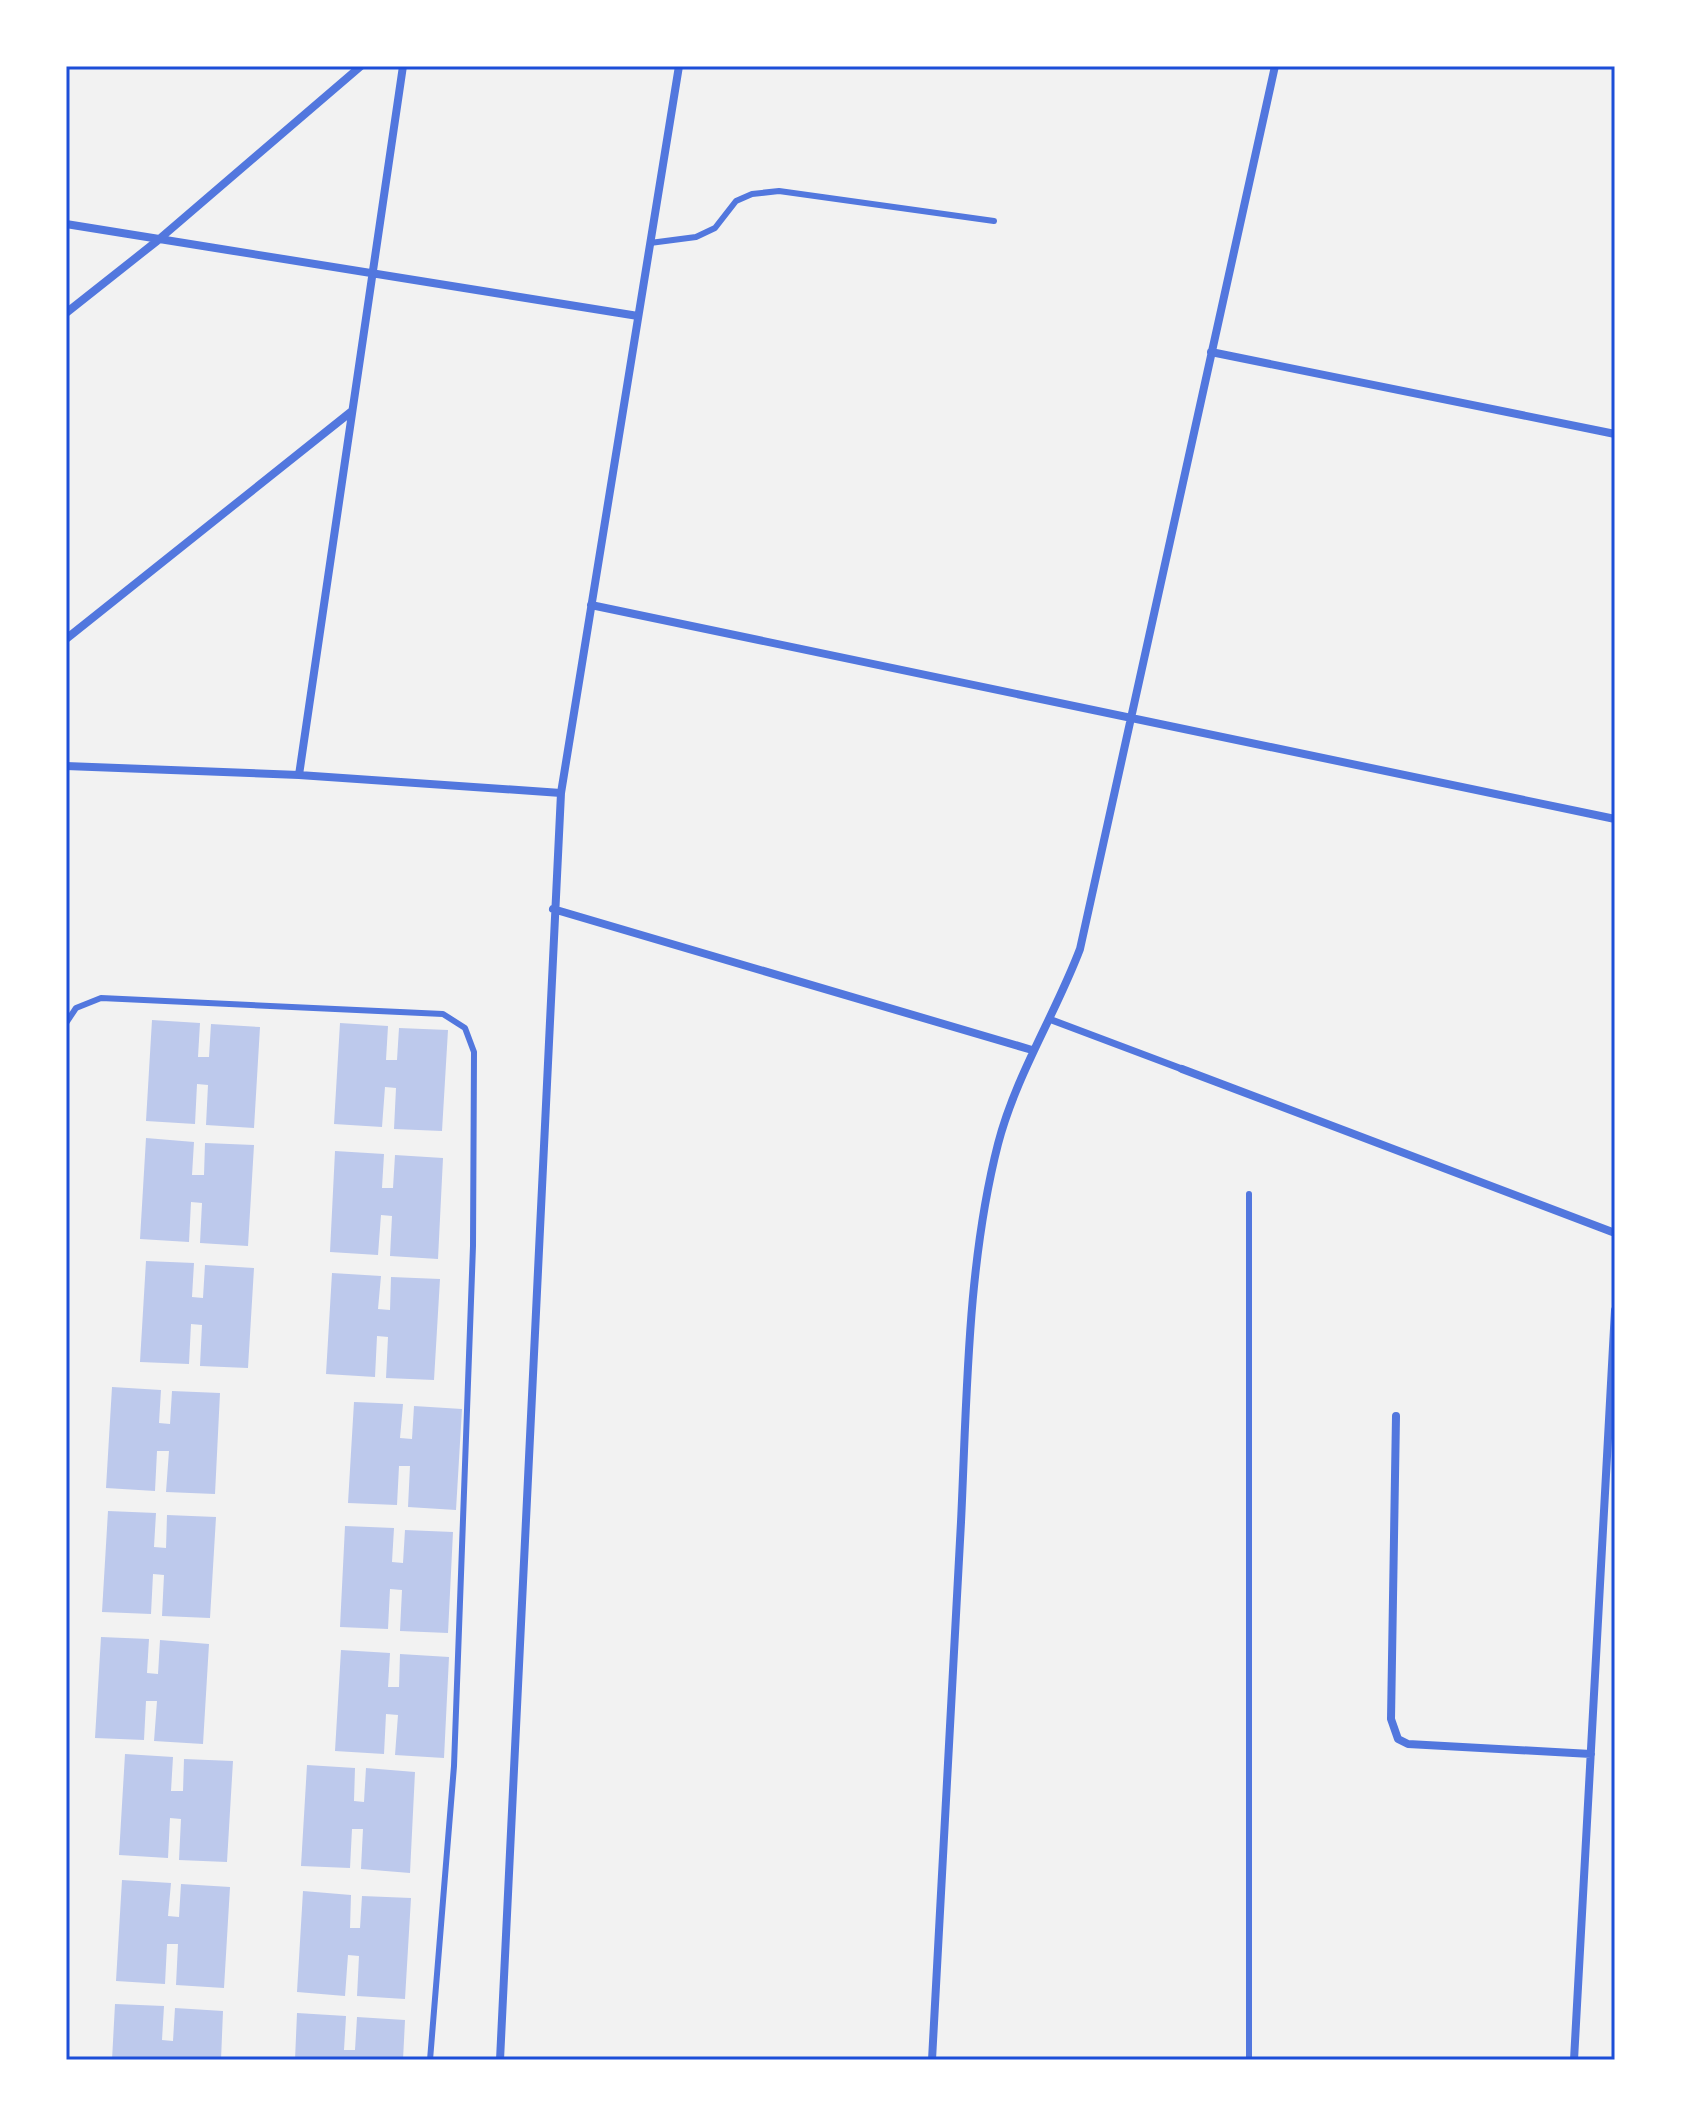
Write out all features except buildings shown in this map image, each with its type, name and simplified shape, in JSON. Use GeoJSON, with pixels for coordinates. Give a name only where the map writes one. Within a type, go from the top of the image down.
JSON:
{"type":"FeatureCollection","features":[{"type":"Feature","properties":{"kind":"street"},"geometry":{"type":"LineString","coordinates":[[66,313],[157,241],[361,66]]}},
{"type":"Feature","properties":{"kind":"street"},"geometry":{"type":"LineString","coordinates":[[299,775],[403,66]]}},
{"type":"Feature","properties":{"kind":"street"},"geometry":{"type":"LineString","coordinates":[[500,2060],[545,1159],[553,909],[561,793],[679,66]]}},
{"type":"Feature","properties":{"kind":"street"},"geometry":{"type":"LineString","coordinates":[[932,2060],[973,1317],[985,1207],[999,1141],[1032,1050],[1080,949],[1275,66]]}},
{"type":"Feature","properties":{"kind":"street"},"geometry":{"type":"LineString","coordinates":[[66,224],[638,316]]}},
{"type":"Feature","properties":{"kind":"street"},"geometry":{"type":"LineString","coordinates":[[1211,352],[1615,434]]}},
{"type":"Feature","properties":{"kind":"street"},"geometry":{"type":"LineString","coordinates":[[66,639],[353,410]]}},
{"type":"Feature","properties":{"kind":"street"},"geometry":{"type":"LineString","coordinates":[[591,605],[1615,819]]}},
{"type":"Feature","properties":{"kind":"street"},"geometry":{"type":"LineString","coordinates":[[66,766],[299,775],[561,793]]}},
{"type":"Feature","properties":{"kind":"street"},"geometry":{"type":"LineString","coordinates":[[553,909],[1032,1050]]}},
{"type":"Feature","properties":{"kind":"street"},"geometry":{"type":"LineString","coordinates":[[1049,1019],[1615,1233]]}},
{"type":"Feature","properties":{"kind":"street"},"geometry":{"type":"LineString","coordinates":[[1574,2060],[1615,1310]]}},
{"type":"Feature","properties":{"kind":"street"},"geometry":{"type":"LineString","coordinates":[[1396,1416],[1391,1719],[1398,1739],[1408,1744],[1591,1754]]}},
{"type":"Feature","properties":{"kind":"lane"},"geometry":{"type":"LineString","coordinates":[[650,243],[696,237],[715,228],[736,201],[752,194],[779,191],[994,221]]}},
{"type":"Feature","properties":{"kind":"lane"},"geometry":{"type":"LineString","coordinates":[[66,1023],[76,1008],[101,998],[443,1014],[465,1028],[474,1052],[473,1262],[454,1766],[430,2060]]}},
{"type":"Feature","properties":{"kind":"lane"},"geometry":{"type":"LineString","coordinates":[[1249,1194],[1249,2060]]}}]}
